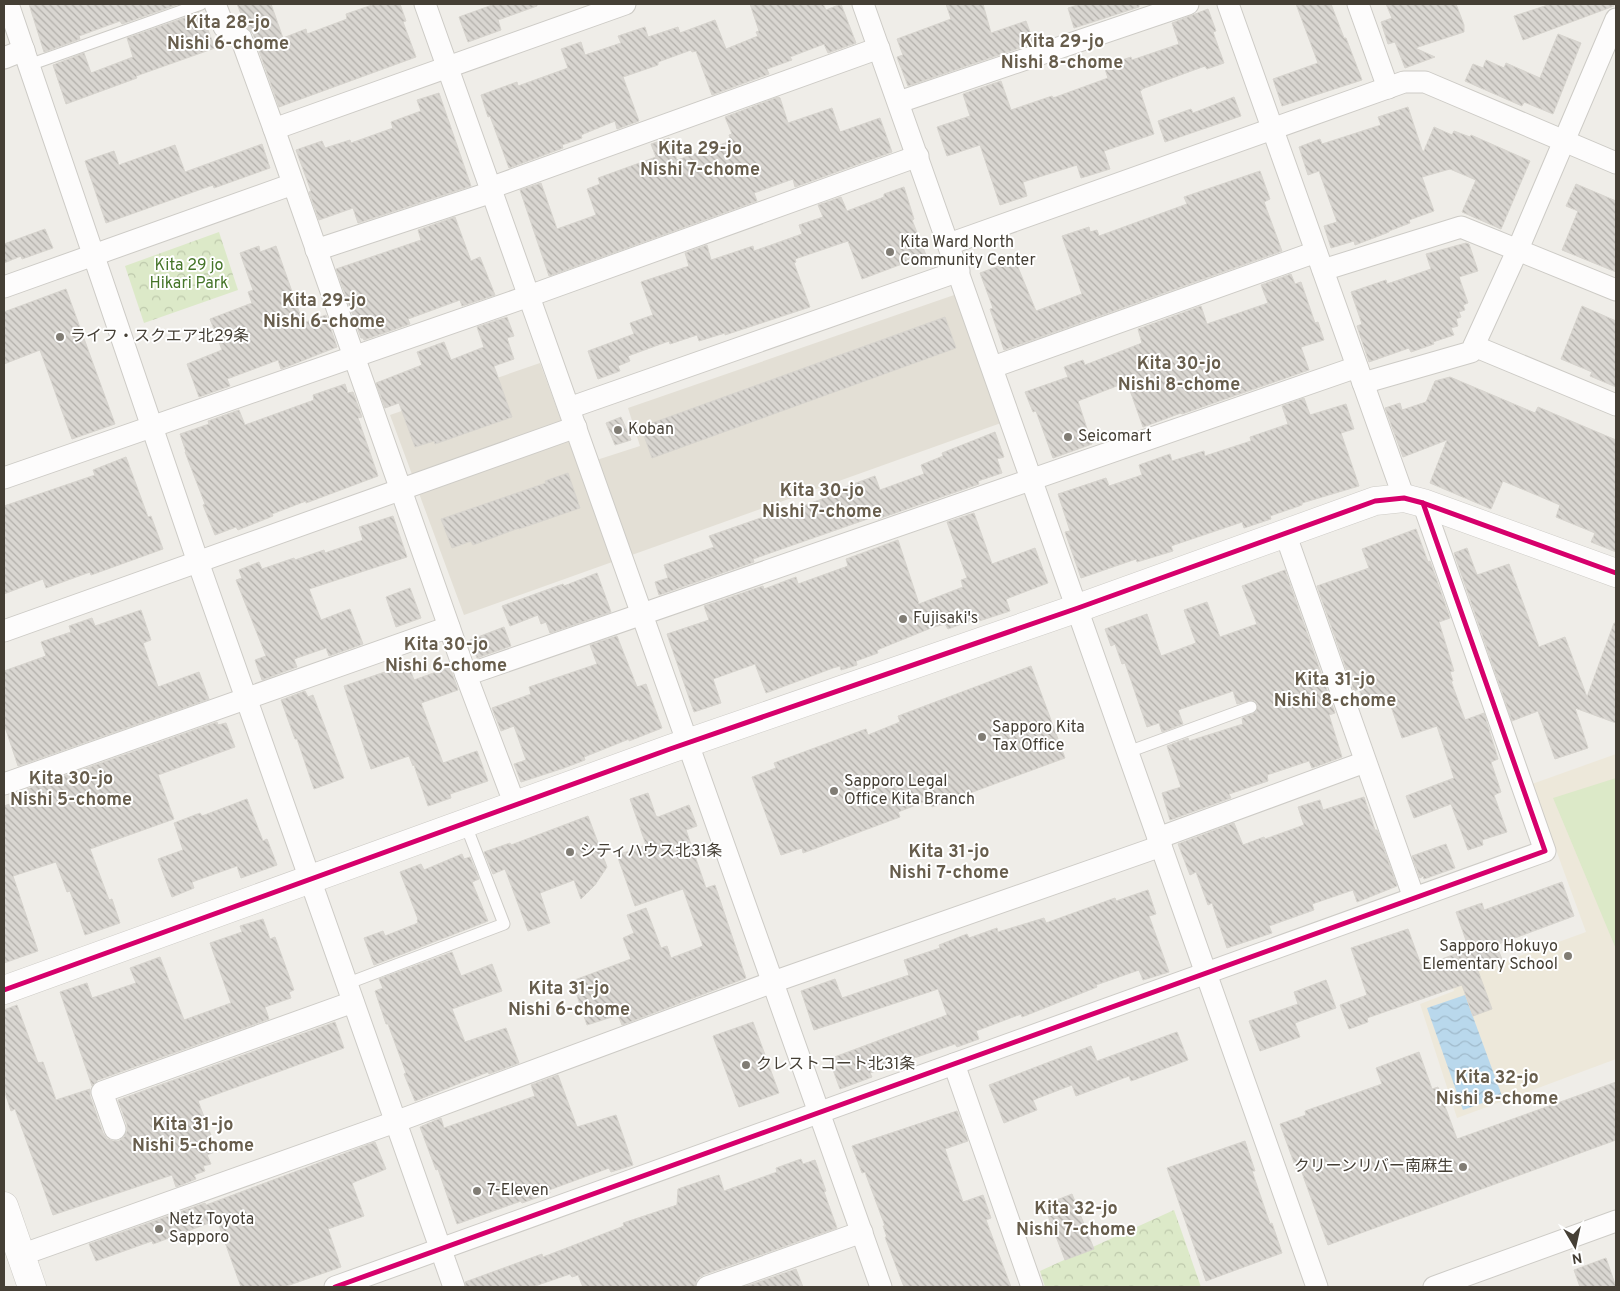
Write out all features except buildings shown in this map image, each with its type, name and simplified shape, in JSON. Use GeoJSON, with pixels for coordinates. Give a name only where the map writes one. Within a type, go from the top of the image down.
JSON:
{"type":"FeatureCollection","features":[{"type":"Feature","properties":{"kind":"street"},"geometry":{"type":"LineString","coordinates":[[8,4],[151,427],[454,1287]]}},
{"type":"Feature","properties":{"kind":"street"},"geometry":{"type":"LineString","coordinates":[[215,4],[224,27],[241,38],[294,184],[448,626],[515,805]]}},
{"type":"Feature","properties":{"kind":"street"},"geometry":{"type":"LineString","coordinates":[[425,4],[881,1287]]}},
{"type":"Feature","properties":{"kind":"street"},"geometry":{"type":"LineString","coordinates":[[274,129],[625,4]]}},
{"type":"Feature","properties":{"kind":"street"},"geometry":{"type":"LineString","coordinates":[[863,4],[993,366],[1317,1287]]}},
{"type":"Feature","properties":{"kind":"street"},"geometry":{"type":"LineString","coordinates":[[898,102],[1188,4]]}},
{"type":"Feature","properties":{"kind":"street"},"geometry":{"type":"LineString","coordinates":[[335,1287],[1545,851],[1413,500],[1360,375],[1228,4]]}},
{"type":"Feature","properties":{"kind":"street"},"geometry":{"type":"LineString","coordinates":[[1358,4],[1388,88]]}},
{"type":"Feature","properties":{"kind":"street"},"geometry":{"type":"LineString","coordinates":[[466,675],[1032,480],[1360,375],[1471,352],[1518,249],[1616,18]]}},
{"type":"Feature","properties":{"kind":"street"},"geometry":{"type":"LineString","coordinates":[[316,250],[491,190],[879,48]]}},
{"type":"Feature","properties":{"kind":"street"},"geometry":{"type":"LineString","coordinates":[[4,58],[27,58]]}},
{"type":"Feature","properties":{"kind":"street"},"geometry":{"type":"LineString","coordinates":[[949,244],[1404,82],[1425,82],[1616,163]]}},
{"type":"Feature","properties":{"kind":"street"},"geometry":{"type":"LineString","coordinates":[[4,478],[529,296],[918,156]]}},
{"type":"Feature","properties":{"kind":"street"},"geometry":{"type":"LineString","coordinates":[[4,287],[294,184]]}},
{"type":"Feature","properties":{"kind":"street"},"geometry":{"type":"LineString","coordinates":[[993,366],[1319,261],[1461,227],[1616,290]]}},
{"type":"Feature","properties":{"kind":"street"},"geometry":{"type":"LineString","coordinates":[[4,631],[401,490],[572,418],[959,271]]}},
{"type":"Feature","properties":{"kind":"street"},"geometry":{"type":"LineString","coordinates":[[1474,346],[1616,405]]}},
{"type":"Feature","properties":{"kind":"street"},"geometry":{"type":"LineString","coordinates":[[4,990],[309,878],[1078,608],[1375,501],[1413,500],[1616,573]]}},
{"type":"Feature","properties":{"kind":"street"},"geometry":{"type":"LineString","coordinates":[[1285,533],[1414,898]]}},
{"type":"Feature","properties":{"kind":"street"},"geometry":{"type":"LineString","coordinates":[[4,784],[448,626]]}},
{"type":"Feature","properties":{"kind":"street"},"geometry":{"type":"LineString","coordinates":[[21,1255],[395,1122],[1159,842],[1365,762]]}},
{"type":"Feature","properties":{"kind":"street"},"geometry":{"type":"LineString","coordinates":[[115,1129],[102,1092],[350,993]]}},
{"type":"Feature","properties":{"kind":"street"},"geometry":{"type":"LineString","coordinates":[[954,1064],[1032,1287]]}},
{"type":"Feature","properties":{"kind":"street"},"geometry":{"type":"LineString","coordinates":[[4,1206],[32,1287]]}},
{"type":"Feature","properties":{"kind":"street"},"geometry":{"type":"LineString","coordinates":[[1434,1287],[1616,1221]]}},
{"type":"Feature","properties":{"kind":"street"},"geometry":{"type":"LineString","coordinates":[[708,1287],[862,1232]]}},
{"type":"Feature","properties":{"kind":"lane"},"geometry":{"type":"LineString","coordinates":[[27,58],[202,4]]}},
{"type":"Feature","properties":{"kind":"lane"},"geometry":{"type":"LineString","coordinates":[[1128,752],[1251,707]]}},
{"type":"Feature","properties":{"kind":"lane"},"geometry":{"type":"LineString","coordinates":[[350,993],[504,924],[465,823]]}},
{"type":"Feature","properties":{"kind":"shaded area"},"geometry":{"type":"Polygon","coordinates":[[[957,294],[1001,423],[464,615],[390,415],[540,363],[578,466],[640,446],[628,408],[957,294]]]}},
{"type":"Feature","properties":{"kind":"shaded area","name":"Sapporo Hokuyo Elementary School"},"geometry":{"type":"Polygon","coordinates":[[[1616,754],[1616,1059],[1457,1118],[1420,1004],[1454,991],[1451,981],[1586,932],[1532,784],[1616,754]]]}},
{"type":"Feature","properties":{"kind":"green space","name":"Kita 29 jo Hikari Park"},"geometry":{"type":"Polygon","coordinates":[[[219,232],[238,290],[144,323],[125,266],[219,232]]]}},
{"type":"Feature","properties":{"kind":"green space"},"geometry":{"type":"Polygon","coordinates":[[[1616,778],[1616,949],[1553,798],[1616,778]]]}},
{"type":"Feature","properties":{"kind":"green space"},"geometry":{"type":"Polygon","coordinates":[[[1174,1210],[1201,1287],[1045,1287],[1040,1271],[1174,1210]]]}},
{"type":"Feature","properties":{"kind":"water"},"geometry":{"type":"Polygon","coordinates":[[[1465,995],[1502,1096],[1463,1110],[1427,1008],[1465,995]]]}},
{"type":"Feature","properties":{"kind":"cycle path"},"geometry":{"type":"LineString","coordinates":[[4,990],[670,749],[1078,608],[1375,501],[1404,498],[1423,503],[1616,573]]}},
{"type":"Feature","properties":{"kind":"cycle path"},"geometry":{"type":"LineString","coordinates":[[335,1287],[1545,851],[1423,503]]}},
{"type":"Feature","properties":{"kind":"place","name":"Kita Ward North Community Center"},"geometry":{"type":"Point","coordinates":[890,252]}},
{"type":"Feature","properties":{"kind":"place","name":"ライフ・スクエア北29条"},"geometry":{"type":"Point","coordinates":[60,337]}},
{"type":"Feature","properties":{"kind":"place","name":"Koban"},"geometry":{"type":"Point","coordinates":[618,430]}},
{"type":"Feature","properties":{"kind":"place","name":"Seicomart"},"geometry":{"type":"Point","coordinates":[1068,437]}},
{"type":"Feature","properties":{"kind":"place","name":"Fujisaki's"},"geometry":{"type":"Point","coordinates":[903,619]}},
{"type":"Feature","properties":{"kind":"place","name":"Sapporo Kita Tax Office"},"geometry":{"type":"Point","coordinates":[982,737]}},
{"type":"Feature","properties":{"kind":"place","name":"Sapporo Legal Office Kita Branch"},"geometry":{"type":"Point","coordinates":[834,791]}},
{"type":"Feature","properties":{"kind":"place","name":"シティハウス北31条"},"geometry":{"type":"Point","coordinates":[570,852]}},
{"type":"Feature","properties":{"kind":"place","name":"Sapporo Hokuyo Elementary School"},"geometry":{"type":"Point","coordinates":[1568,956]}},
{"type":"Feature","properties":{"kind":"place","name":"クレストコート北31条"},"geometry":{"type":"Point","coordinates":[746,1065]}},
{"type":"Feature","properties":{"kind":"place","name":"クリーンリバー南麻生"},"geometry":{"type":"Point","coordinates":[1463,1167]}},
{"type":"Feature","properties":{"kind":"place","name":"7-Eleven"},"geometry":{"type":"Point","coordinates":[477,1191]}},
{"type":"Feature","properties":{"kind":"place","name":"Netz Toyota Sapporo"},"geometry":{"type":"Point","coordinates":[159,1229]}},
{"type":"Feature","properties":{"kind":"district","name":"Kita 28-jo Nishi 6-chome"},"geometry":{"type":"Point","coordinates":[228,33]}},
{"type":"Feature","properties":{"kind":"district","name":"Kita 29-jo Nishi 8-chome"},"geometry":{"type":"Point","coordinates":[1062,52]}},
{"type":"Feature","properties":{"kind":"district","name":"Kita 29-jo Nishi 7-chome"},"geometry":{"type":"Point","coordinates":[700,159]}},
{"type":"Feature","properties":{"kind":"district","name":"Kita 29-jo Nishi 6-chome"},"geometry":{"type":"Point","coordinates":[324,311]}},
{"type":"Feature","properties":{"kind":"district","name":"Kita 30-jo Nishi 8-chome"},"geometry":{"type":"Point","coordinates":[1179,374]}},
{"type":"Feature","properties":{"kind":"district","name":"Kita 30-jo Nishi 7-chome"},"geometry":{"type":"Point","coordinates":[822,501]}},
{"type":"Feature","properties":{"kind":"district","name":"Kita 30-jo Nishi 6-chome"},"geometry":{"type":"Point","coordinates":[446,655]}},
{"type":"Feature","properties":{"kind":"district","name":"Kita 31-jo Nishi 8-chome"},"geometry":{"type":"Point","coordinates":[1335,690]}},
{"type":"Feature","properties":{"kind":"district","name":"Kita 30-jo Nishi 5-chome"},"geometry":{"type":"Point","coordinates":[71,790]}},
{"type":"Feature","properties":{"kind":"district","name":"Kita 31-jo Nishi 7-chome"},"geometry":{"type":"Point","coordinates":[949,862]}},
{"type":"Feature","properties":{"kind":"district","name":"Kita 31-jo Nishi 6-chome"},"geometry":{"type":"Point","coordinates":[569,1000]}},
{"type":"Feature","properties":{"kind":"district","name":"Kita 32-jo Nishi 8-chome"},"geometry":{"type":"Point","coordinates":[1497,1088]}},
{"type":"Feature","properties":{"kind":"district","name":"Kita 31-jo Nishi 5-chome"},"geometry":{"type":"Point","coordinates":[193,1135]}},
{"type":"Feature","properties":{"kind":"district","name":"Kita 32-jo Nishi 7-chome"},"geometry":{"type":"Point","coordinates":[1076,1219]}}]}
